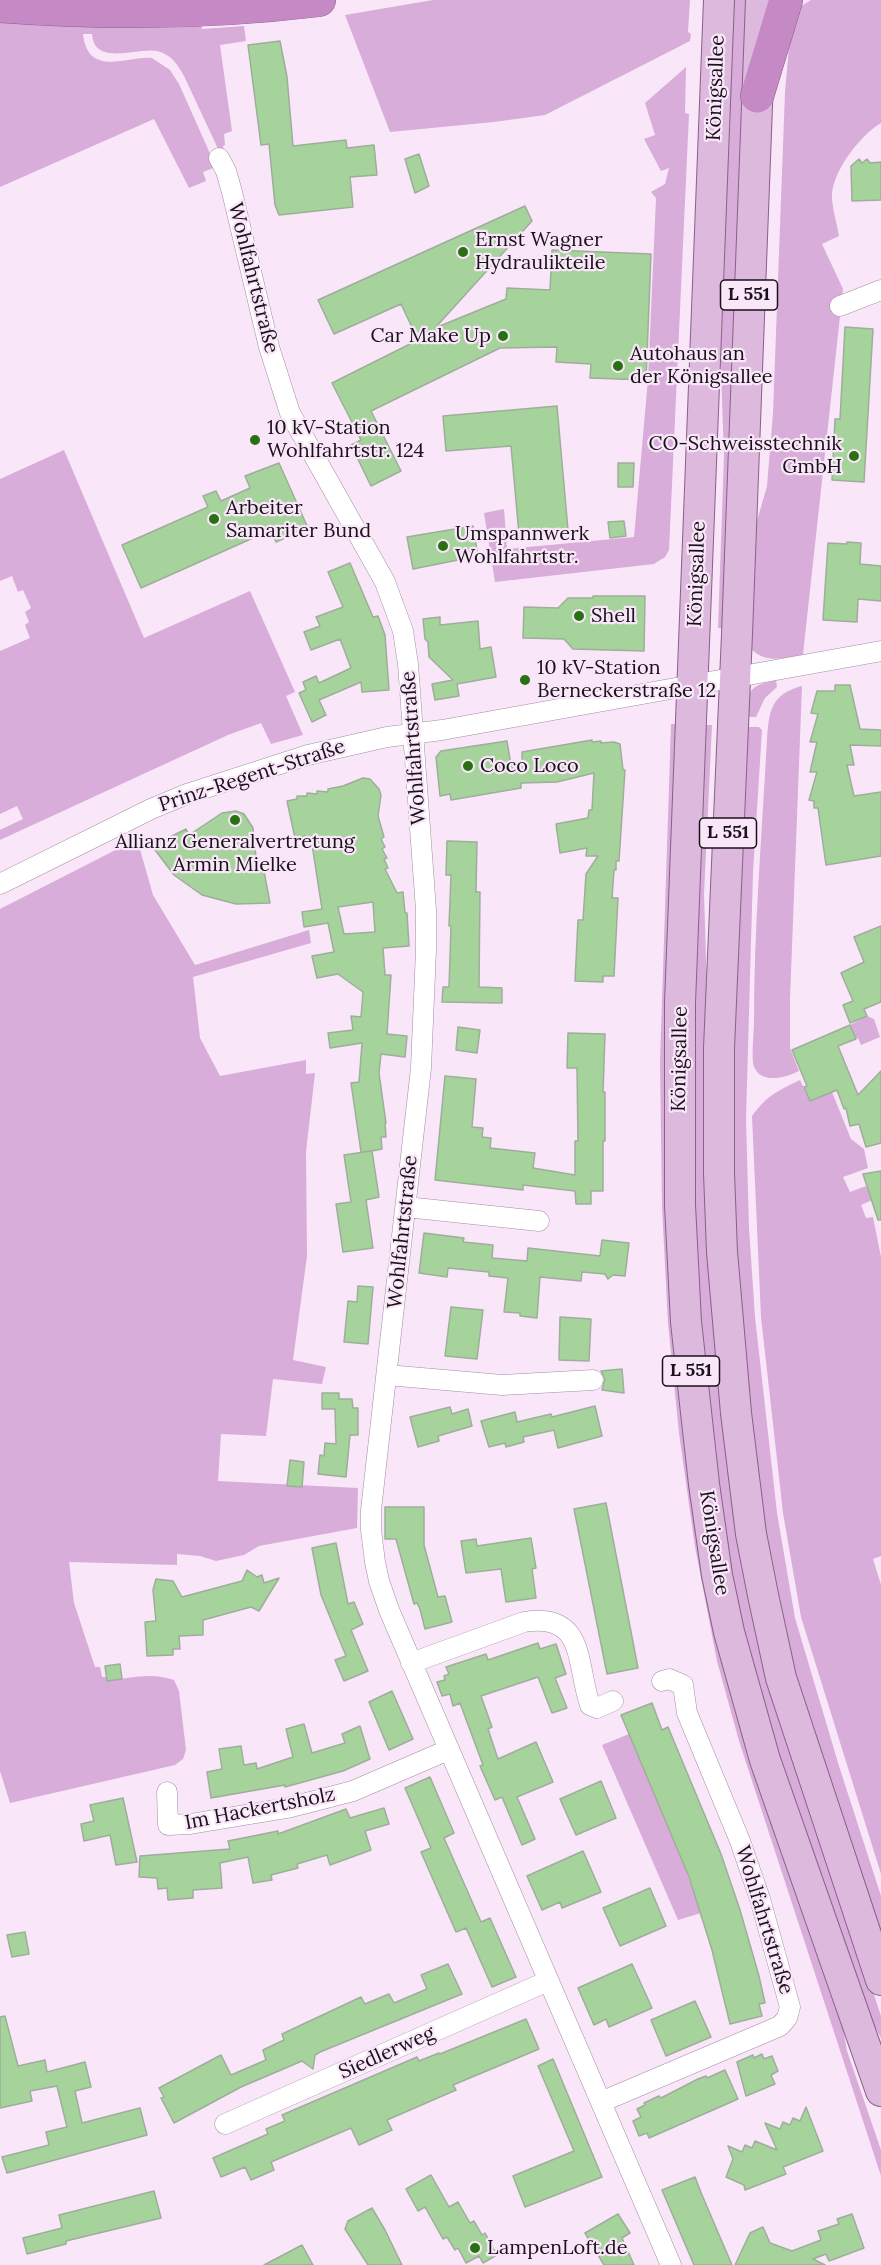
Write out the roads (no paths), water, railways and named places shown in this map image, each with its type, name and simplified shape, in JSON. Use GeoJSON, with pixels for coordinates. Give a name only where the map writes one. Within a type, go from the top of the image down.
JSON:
{"type":"FeatureCollection","features":[{"type":"Feature","properties":{"kind":"highway"},"geometry":{"type":"LineString","coordinates":[[0,6],[132,12],[198,11],[256,8],[319,0]]}},
{"type":"Feature","properties":{"kind":"highway"},"geometry":{"type":"LineString","coordinates":[[757,96],[786,0]]}},
{"type":"Feature","properties":{"kind":"main road","name":"Königsallee"},"geometry":{"type":"LineString","coordinates":[[718,0],[680,1003],[679,1143],[686,1312],[704,1484],[717,1575],[729,1632],[772,1782],[881,2091]]}},
{"type":"Feature","properties":{"kind":"main road","name":"Königsallee"},"geometry":{"type":"LineString","coordinates":[[761,0],[719,1036],[718,1109],[722,1252],[736,1413],[751,1534],[781,1678],[881,1980]]}},
{"type":"Feature","properties":{"kind":"street","name":"Wohlfahrtstraße"},"geometry":{"type":"LineString","coordinates":[[219,158],[226,171],[269,347],[290,413],[385,582],[403,631],[408,664],[424,870],[426,950],[421,1068],[373,1485],[371,1530],[379,1581],[448,1750],[671,2265]]}},
{"type":"Feature","properties":{"kind":"street"},"geometry":{"type":"LineString","coordinates":[[840,306],[881,290]]}},
{"type":"Feature","properties":{"kind":"street","name":"Prinz-Regent-Straße"},"geometry":{"type":"LineString","coordinates":[[0,884],[140,814],[187,794],[308,755],[387,736],[442,730],[881,651]]}},
{"type":"Feature","properties":{"kind":"street"},"geometry":{"type":"LineString","coordinates":[[406,1207],[539,1221]]}},
{"type":"Feature","properties":{"kind":"street"},"geometry":{"type":"LineString","coordinates":[[387,1375],[502,1385],[593,1380]]}},
{"type":"Feature","properties":{"kind":"street"},"geometry":{"type":"LineString","coordinates":[[411,1663],[524,1622],[542,1619],[557,1623],[569,1632],[576,1645],[590,1705],[597,1708],[613,1701]]}},
{"type":"Feature","properties":{"kind":"street","name":"Wohlfahrtstraße"},"geometry":{"type":"LineString","coordinates":[[601,2102],[780,2026],[788,2018],[790,2007],[760,1899],[740,1841],[687,1713],[683,1685],[669,1679],[662,1681]]}},
{"type":"Feature","properties":{"kind":"street","name":"Im Hackertsholz"},"geometry":{"type":"LineString","coordinates":[[167,1792],[168,1825],[190,1824],[287,1808],[352,1791],[448,1750]]}},
{"type":"Feature","properties":{"kind":"street","name":"Siedlerweg"},"geometry":{"type":"LineString","coordinates":[[225,2124],[548,1981]]}},
{"type":"Feature","properties":{"kind":"place","name":"Ernst Wagner Hydraulikteile"},"geometry":{"type":"Point","coordinates":[463,252]}},
{"type":"Feature","properties":{"kind":"place","name":"Car Make Up"},"geometry":{"type":"Point","coordinates":[503,336]}},
{"type":"Feature","properties":{"kind":"place","name":"Autohaus an der Königsallee"},"geometry":{"type":"Point","coordinates":[618,366]}},
{"type":"Feature","properties":{"kind":"place","name":"10 kV-Station Wohlfahrtstr. 124"},"geometry":{"type":"Point","coordinates":[255,440]}},
{"type":"Feature","properties":{"kind":"place","name":"CO-Schweisstechnik GmbH"},"geometry":{"type":"Point","coordinates":[854,456]}},
{"type":"Feature","properties":{"kind":"place","name":"Arbeiter Samariter Bund"},"geometry":{"type":"Point","coordinates":[214,519]}},
{"type":"Feature","properties":{"kind":"place","name":"Umspannwerk Wohlfahrtstr."},"geometry":{"type":"Point","coordinates":[443,546]}},
{"type":"Feature","properties":{"kind":"place","name":"Shell"},"geometry":{"type":"Point","coordinates":[579,616]}},
{"type":"Feature","properties":{"kind":"place","name":"10 kV-Station Berneckerstraße 12"},"geometry":{"type":"Point","coordinates":[525,680]}},
{"type":"Feature","properties":{"kind":"place","name":"Coco Loco"},"geometry":{"type":"Point","coordinates":[468,766]}},
{"type":"Feature","properties":{"kind":"place","name":"Allianz Generalvertretung Armin Mielke"},"geometry":{"type":"Point","coordinates":[235,820]}},
{"type":"Feature","properties":{"kind":"place","name":"LampenLoft.de"},"geometry":{"type":"Point","coordinates":[475,2248]}}]}
